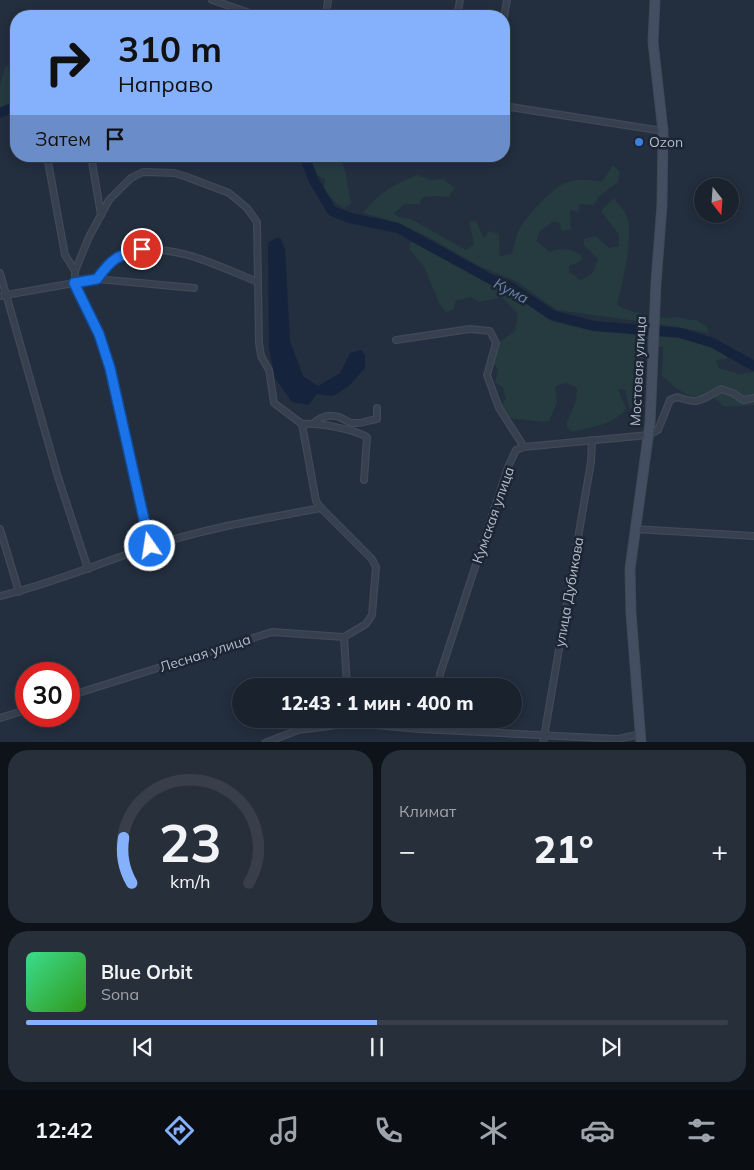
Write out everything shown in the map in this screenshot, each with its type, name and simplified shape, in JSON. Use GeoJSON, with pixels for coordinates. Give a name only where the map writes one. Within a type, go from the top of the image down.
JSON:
{"type":"FeatureCollection","features":[{"type":"Feature","properties":{"kind":"main road","name":"Мостовая улица"},"geometry":{"type":"LineString","coordinates":[[641,738],[631,613],[630,569],[650,423],[656,283],[662,205],[663,131],[653,42],[655,0]]}},
{"type":"Feature","properties":{"kind":"street"},"geometry":{"type":"LineString","coordinates":[[212,0],[241,10]]}},
{"type":"Feature","properties":{"kind":"street"},"geometry":{"type":"LineString","coordinates":[[510,107],[663,131]]}},
{"type":"Feature","properties":{"kind":"street"},"geometry":{"type":"LineString","coordinates":[[48,162],[64,255],[75,271]]}},
{"type":"Feature","properties":{"kind":"street"},"geometry":{"type":"LineString","coordinates":[[92,162],[101,215]]}},
{"type":"Feature","properties":{"kind":"street"},"geometry":{"type":"LineString","coordinates":[[150,546],[110,368],[99,334],[74,283],[75,271],[109,200],[131,178],[143,172],[174,173],[229,193],[247,208],[258,222],[259,343],[261,356],[269,370],[274,403],[302,424],[314,423],[368,437],[364,480]]}},
{"type":"Feature","properties":{"kind":"street"},"geometry":{"type":"LineString","coordinates":[[97,279],[117,256],[142,249],[158,249],[195,256],[258,282]]}},
{"type":"Feature","properties":{"kind":"street"},"geometry":{"type":"LineString","coordinates":[[0,273],[3,296],[88,569]]}},
{"type":"Feature","properties":{"kind":"street"},"geometry":{"type":"LineString","coordinates":[[3,296],[97,279],[194,288]]}},
{"type":"Feature","properties":{"kind":"street"},"geometry":{"type":"LineString","coordinates":[[396,340],[470,329],[490,330],[496,343],[487,375],[499,408],[524,446],[648,436],[658,430],[670,400],[677,397],[690,401],[702,401],[721,389],[733,393],[743,400],[754,398]]}},
{"type":"Feature","properties":{"kind":"street"},"geometry":{"type":"LineString","coordinates":[[314,423],[321,417],[330,416],[340,417],[351,423],[377,419],[377,408]]}},
{"type":"Feature","properties":{"kind":"street"},"geometry":{"type":"LineString","coordinates":[[302,424],[316,501],[372,559],[376,566],[372,615],[366,624],[344,637],[347,678]]}},
{"type":"Feature","properties":{"kind":"street","name":"улица Дубикова"},"geometry":{"type":"LineString","coordinates":[[543,742],[591,462],[592,440]]}},
{"type":"Feature","properties":{"kind":"street","name":"Кумская улица"},"geometry":{"type":"LineString","coordinates":[[440,678],[508,467],[516,450],[524,446]]}},
{"type":"Feature","properties":{"kind":"street"},"geometry":{"type":"LineString","coordinates":[[0,596],[19,592],[88,569],[150,546],[224,527],[321,508]]}},
{"type":"Feature","properties":{"kind":"street"},"geometry":{"type":"LineString","coordinates":[[0,529],[19,592]]}},
{"type":"Feature","properties":{"kind":"street"},"geometry":{"type":"LineString","coordinates":[[634,529],[754,536]]}},
{"type":"Feature","properties":{"kind":"street","name":"Лесная улица"},"geometry":{"type":"LineString","coordinates":[[80,693],[272,632],[344,637]]}},
{"type":"Feature","properties":{"kind":"street"},"geometry":{"type":"LineString","coordinates":[[0,718],[15,713]]}},
{"type":"Feature","properties":{"kind":"street"},"geometry":{"type":"LineString","coordinates":[[264,742],[309,728]]}},
{"type":"Feature","properties":{"kind":"street"},"geometry":{"type":"LineString","coordinates":[[417,728],[618,739],[641,738]]}},
{"type":"Feature","properties":{"kind":"green space"},"geometry":{"type":"Polygon","coordinates":[[[10,65],[10,105],[0,109],[0,85],[5,67],[10,65]]]}},
{"type":"Feature","properties":{"kind":"green space"},"geometry":{"type":"Polygon","coordinates":[[[312,162],[342,162],[345,170],[351,204],[344,208],[336,203],[324,190],[325,179],[317,175],[312,162]]]}},
{"type":"Feature","properties":{"kind":"green space"},"geometry":{"type":"Polygon","coordinates":[[[613,165],[620,172],[618,182],[598,197],[594,205],[579,204],[579,212],[570,210],[571,230],[561,231],[560,223],[554,221],[540,231],[536,241],[550,252],[562,249],[581,255],[581,261],[569,266],[569,272],[581,280],[592,274],[598,259],[584,245],[584,239],[596,236],[609,248],[619,246],[619,235],[601,211],[614,198],[626,214],[629,234],[627,259],[617,305],[649,315],[697,320],[707,327],[709,333],[557,310],[516,281],[479,266],[430,238],[398,223],[363,213],[380,195],[409,178],[417,175],[431,180],[443,179],[455,188],[449,197],[422,197],[420,204],[405,204],[394,213],[399,217],[411,219],[466,250],[474,244],[469,222],[476,221],[484,238],[489,231],[499,234],[500,256],[512,254],[516,237],[523,223],[551,193],[561,185],[571,181],[587,180],[602,182],[613,165]]]}},
{"type":"Feature","properties":{"kind":"green space"},"geometry":{"type":"Polygon","coordinates":[[[410,243],[414,243],[486,282],[506,289],[551,321],[593,331],[634,332],[671,336],[724,349],[728,354],[726,359],[716,360],[719,368],[739,374],[754,372],[754,405],[724,407],[709,392],[696,397],[684,393],[662,376],[663,347],[643,346],[640,408],[630,409],[626,390],[618,389],[626,409],[621,414],[602,425],[572,432],[567,427],[567,422],[576,400],[577,388],[566,383],[555,387],[557,402],[549,421],[509,418],[501,405],[506,399],[503,388],[495,382],[498,370],[494,364],[499,342],[515,331],[518,314],[502,297],[480,302],[470,297],[456,301],[453,310],[446,312],[439,303],[424,267],[409,249],[410,243]]]}},
{"type":"Feature","properties":{"kind":"water"},"geometry":{"type":"Polygon","coordinates":[[[278,237],[281,239],[285,249],[290,341],[303,376],[318,386],[340,373],[350,353],[361,350],[365,355],[365,368],[349,386],[333,396],[317,394],[308,405],[292,402],[275,378],[269,349],[268,243],[278,237]]]}},
{"type":"Feature","properties":{"kind":"waterway","name":"Кума"},"geometry":{"type":"LineString","coordinates":[[0,113],[10,109]]}},
{"type":"Feature","properties":{"kind":"waterway","name":"Кума"},"geometry":{"type":"LineString","coordinates":[[306,162],[314,181],[332,211],[350,218],[398,228],[490,279],[509,286],[552,315],[594,326],[681,333],[713,343],[754,366]]}},
{"type":"Feature","properties":{"kind":"place","name":"Ozon"},"geometry":{"type":"Point","coordinates":[639,142]}},
{"type":"Feature","properties":{"kind":"route"},"geometry":{"type":"LineString","coordinates":[[142,249],[117,256],[97,279],[74,283],[99,334],[110,368],[150,546]]}}]}
